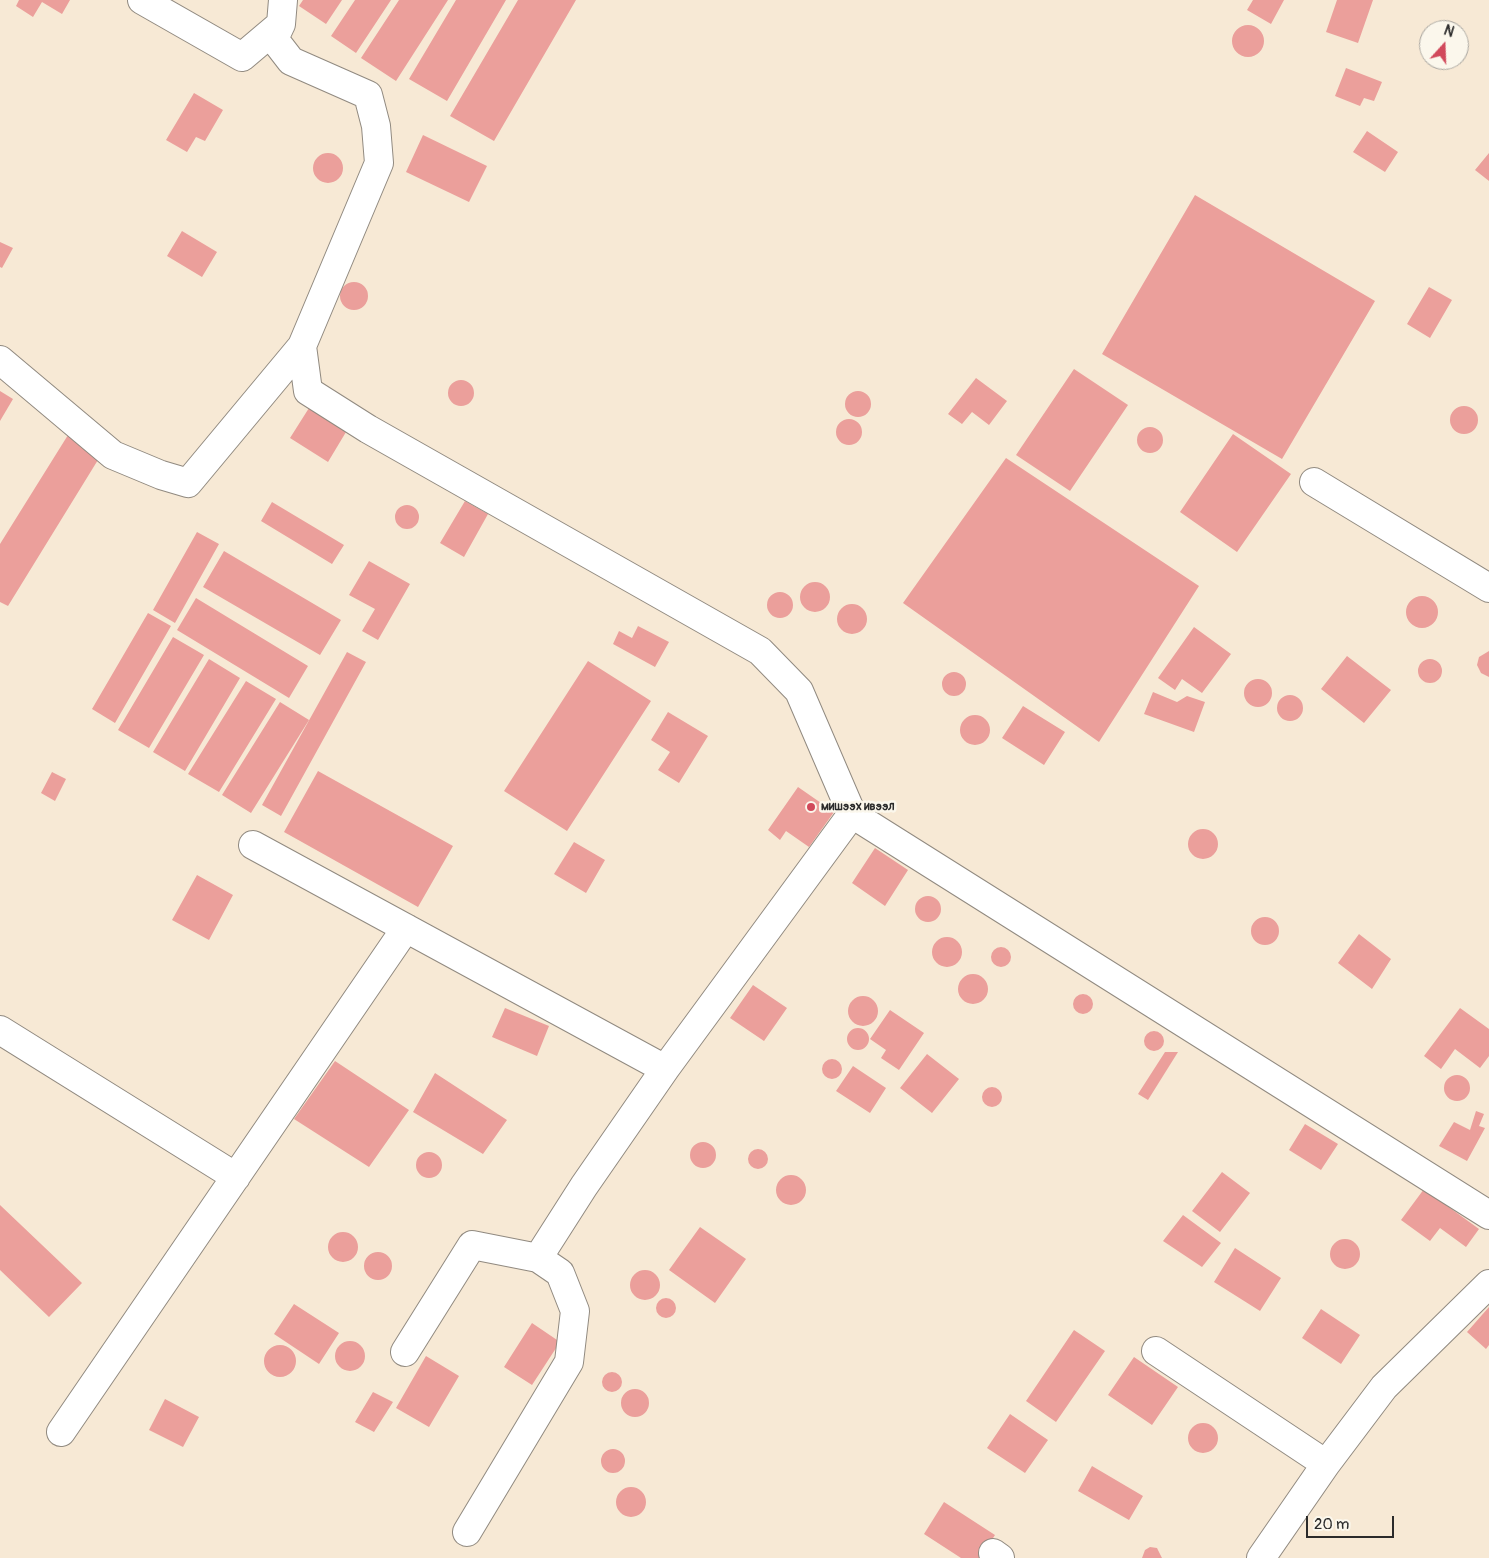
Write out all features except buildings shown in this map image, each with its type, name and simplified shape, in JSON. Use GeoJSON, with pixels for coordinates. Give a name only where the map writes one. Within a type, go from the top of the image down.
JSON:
{"type":"FeatureCollection","features":[{"type":"Feature","properties":{"kind":"street"},"geometry":{"type":"LineString","coordinates":[[142,0],[242,57],[282,12]]}},
{"type":"Feature","properties":{"kind":"street"},"geometry":{"type":"LineString","coordinates":[[0,360],[113,455],[161,475],[188,483],[302,346],[379,163],[376,126],[368,95],[291,61],[274,39],[282,12]]}},
{"type":"Feature","properties":{"kind":"street"},"geometry":{"type":"LineString","coordinates":[[302,346],[308,391],[368,429],[760,651],[799,691],[852,814],[1489,1215]]}},
{"type":"Feature","properties":{"kind":"street"},"geometry":{"type":"LineString","coordinates":[[1314,482],[1489,588]]}},
{"type":"Feature","properties":{"kind":"street"},"geometry":{"type":"LineString","coordinates":[[538,1258],[584,1186],[665,1069],[852,814]]}},
{"type":"Feature","properties":{"kind":"street"},"geometry":{"type":"LineString","coordinates":[[253,845],[665,1069]]}},
{"type":"Feature","properties":{"kind":"street"},"geometry":{"type":"LineString","coordinates":[[61,1432],[406,928]]}},
{"type":"Feature","properties":{"kind":"street"},"geometry":{"type":"LineString","coordinates":[[0,1030],[236,1177]]}},
{"type":"Feature","properties":{"kind":"street"},"geometry":{"type":"LineString","coordinates":[[405,1352],[472,1245],[538,1258],[560,1273],[575,1312],[569,1362],[467,1532]]}},
{"type":"Feature","properties":{"kind":"street"},"geometry":{"type":"LineString","coordinates":[[1261,1558],[1326,1464],[1384,1387],[1489,1284]]}},
{"type":"Feature","properties":{"kind":"street"},"geometry":{"type":"LineString","coordinates":[[1156,1351],[1326,1464]]}},
{"type":"Feature","properties":{"kind":"place","name":"мишээх ивээл"},"geometry":{"type":"Point","coordinates":[811,807]}}]}
